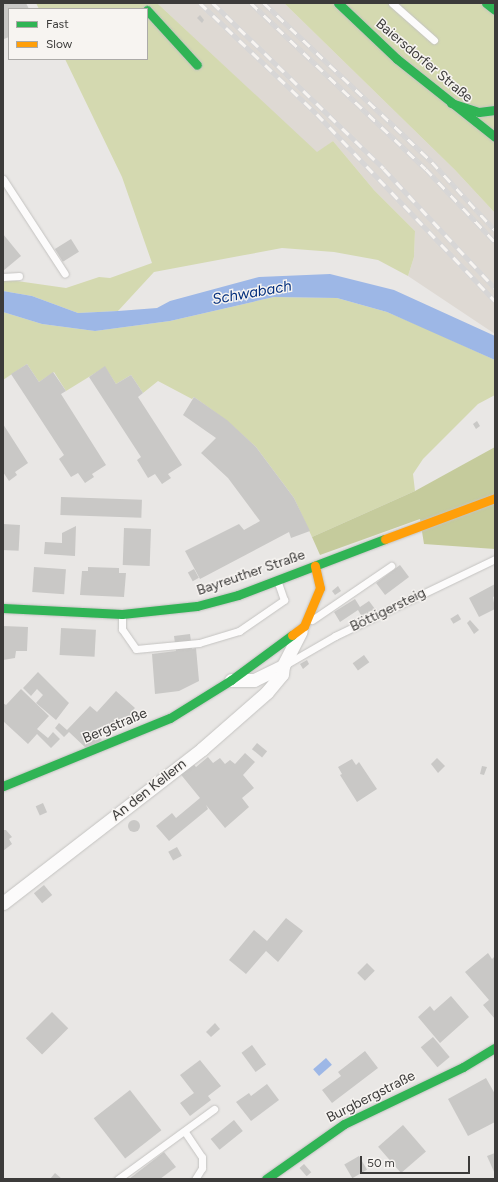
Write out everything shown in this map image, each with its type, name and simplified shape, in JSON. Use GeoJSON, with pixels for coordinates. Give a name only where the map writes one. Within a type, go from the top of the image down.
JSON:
{"type":"FeatureCollection","features":[{"type":"Feature","properties":{"kind":"main road","name":"Baiersdorfer Straße"},"geometry":{"type":"LineString","coordinates":[[338,3],[392,54],[495,137]]}},
{"type":"Feature","properties":{"kind":"main road"},"geometry":{"type":"LineString","coordinates":[[486,3],[495,10]]}},
{"type":"Feature","properties":{"kind":"main road"},"geometry":{"type":"LineString","coordinates":[[148,12],[197,64]]}},
{"type":"Feature","properties":{"kind":"main road"},"geometry":{"type":"LineString","coordinates":[[451,103],[479,112],[495,110]]}},
{"type":"Feature","properties":{"kind":"main road","name":"Bayreuther Straße"},"geometry":{"type":"LineString","coordinates":[[3,608],[122,614],[223,600],[495,498]]}},
{"type":"Feature","properties":{"kind":"main road"},"geometry":{"type":"LineString","coordinates":[[231,680],[304,626],[320,588],[315,566]]}},
{"type":"Feature","properties":{"kind":"main road","name":"Bergstraße"},"geometry":{"type":"LineString","coordinates":[[3,786],[170,718],[231,680]]}},
{"type":"Feature","properties":{"kind":"main road","name":"Burgbergstraße"},"geometry":{"type":"LineString","coordinates":[[266,1179],[344,1124],[463,1067],[495,1048]]}},
{"type":"Feature","properties":{"kind":"street"},"geometry":{"type":"LineString","coordinates":[[283,666],[304,626]]}},
{"type":"Feature","properties":{"kind":"street","name":"Böttigersteig"},"geometry":{"type":"LineString","coordinates":[[231,680],[254,680],[283,666]]}},
{"type":"Feature","properties":{"kind":"street","name":"An den Kellern"},"geometry":{"type":"LineString","coordinates":[[3,904],[202,749],[267,692],[282,674],[283,666]]}},
{"type":"Feature","properties":{"kind":"lane"},"geometry":{"type":"LineString","coordinates":[[392,3],[434,40]]}},
{"type":"Feature","properties":{"kind":"lane"},"geometry":{"type":"LineString","coordinates":[[3,179],[66,274]]}},
{"type":"Feature","properties":{"kind":"lane"},"geometry":{"type":"LineString","coordinates":[[3,277],[19,276]]}},
{"type":"Feature","properties":{"kind":"lane","name":"Böttigersteig"},"geometry":{"type":"LineString","coordinates":[[283,666],[335,636],[495,559]]}},
{"type":"Feature","properties":{"kind":"lane"},"geometry":{"type":"LineString","coordinates":[[304,626],[391,566]]}},
{"type":"Feature","properties":{"kind":"lane"},"geometry":{"type":"LineString","coordinates":[[122,614],[122,629],[136,649],[198,643],[239,631],[284,600],[277,580]]}},
{"type":"Feature","properties":{"kind":"lane"},"geometry":{"type":"LineString","coordinates":[[118,1179],[214,1110]]}},
{"type":"Feature","properties":{"kind":"lane"},"geometry":{"type":"LineString","coordinates":[[185,1132],[202,1157],[202,1168],[194,1179]]}},
{"type":"Feature","properties":{"kind":"shaded area"},"geometry":{"type":"Polygon","coordinates":[[[157,3],[284,3],[455,170],[495,213],[495,334],[408,276],[414,257],[415,231],[374,190],[333,141],[317,153],[157,3]]]}},
{"type":"Feature","properties":{"kind":"green space"},"geometry":{"type":"Polygon","coordinates":[[[36,3],[157,3],[317,152],[333,141],[374,190],[415,231],[414,257],[408,276],[378,260],[334,252],[282,248],[154,272],[118,311],[78,313],[32,296],[3,291],[3,279],[66,288],[99,277],[110,278],[152,263],[122,177],[65,60],[148,60],[148,8],[38,8],[36,3]]]}},
{"type":"Feature","properties":{"kind":"green space"},"geometry":{"type":"Polygon","coordinates":[[[284,3],[495,3],[495,213],[455,170],[284,3]]]}},
{"type":"Feature","properties":{"kind":"green space"},"geometry":{"type":"Polygon","coordinates":[[[274,297],[337,298],[387,312],[427,329],[495,360],[495,395],[478,404],[423,459],[413,474],[415,491],[312,537],[294,498],[256,447],[226,420],[194,397],[192,399],[158,381],[143,393],[131,375],[116,384],[105,367],[66,391],[54,372],[39,382],[27,364],[3,380],[3,312],[42,324],[95,331],[170,321],[274,297]]]}},
{"type":"Feature","properties":{"kind":"green space"},"geometry":{"type":"Polygon","coordinates":[[[495,447],[495,549],[424,544],[420,519],[320,555],[312,537],[415,491],[495,447]]]}},
{"type":"Feature","properties":{"kind":"water","name":"Schwabach"},"geometry":{"type":"Polygon","coordinates":[[[330,274],[394,290],[495,336],[495,360],[387,312],[337,298],[274,297],[170,321],[95,331],[42,324],[3,312],[3,291],[32,296],[78,313],[118,311],[157,308],[170,301],[259,277],[330,274]]]}},
{"type":"Feature","properties":{"kind":"water"},"geometry":{"type":"Polygon","coordinates":[[[326,1058],[332,1065],[319,1076],[313,1069],[326,1058]]]}},
{"type":"Feature","properties":{"kind":"building"},"geometry":{"type":"Polygon","coordinates":[[[3,3],[26,3],[28,8],[8,8],[8,37],[4,39],[3,3]]]}},
{"type":"Feature","properties":{"kind":"building"},"geometry":{"type":"Polygon","coordinates":[[[200,15],[204,20],[202,23],[197,18],[200,15]]]}},
{"type":"Feature","properties":{"kind":"building"},"geometry":{"type":"Polygon","coordinates":[[[3,234],[21,256],[3,271],[3,234]]]}},
{"type":"Feature","properties":{"kind":"building"},"geometry":{"type":"Polygon","coordinates":[[[71,239],[79,252],[63,262],[55,249],[71,239]]]}},
{"type":"Feature","properties":{"kind":"building"},"geometry":{"type":"Polygon","coordinates":[[[27,364],[39,382],[53,372],[66,391],[61,394],[106,465],[92,474],[94,477],[85,483],[78,473],[71,477],[59,459],[64,455],[11,374],[27,364]]]}},
{"type":"Feature","properties":{"kind":"building"},"geometry":{"type":"Polygon","coordinates":[[[105,366],[116,384],[131,375],[143,393],[138,397],[182,465],[168,474],[171,478],[162,484],[155,474],[148,478],[137,460],[141,457],[89,377],[105,366]]]}},
{"type":"Feature","properties":{"kind":"building"},"geometry":{"type":"Polygon","coordinates":[[[194,397],[227,420],[256,447],[294,498],[310,531],[291,538],[289,532],[200,579],[185,551],[239,524],[244,530],[260,521],[228,478],[201,453],[216,438],[183,415],[194,397]]]}},
{"type":"Feature","properties":{"kind":"building"},"geometry":{"type":"Polygon","coordinates":[[[477,421],[480,426],[476,429],[473,424],[477,421]]]}},
{"type":"Feature","properties":{"kind":"building"},"geometry":{"type":"Polygon","coordinates":[[[3,424],[28,463],[15,472],[17,475],[9,481],[3,472],[3,424]]]}},
{"type":"Feature","properties":{"kind":"building"},"geometry":{"type":"Polygon","coordinates":[[[61,497],[142,500],[141,518],[60,515],[61,497]]]}},
{"type":"Feature","properties":{"kind":"building"},"geometry":{"type":"Polygon","coordinates":[[[3,524],[20,525],[19,551],[3,550],[3,524]]]}},
{"type":"Feature","properties":{"kind":"building"},"geometry":{"type":"Polygon","coordinates":[[[76,526],[75,556],[44,554],[45,542],[62,543],[62,533],[76,526]]]}},
{"type":"Feature","properties":{"kind":"building"},"geometry":{"type":"Polygon","coordinates":[[[124,528],[151,529],[150,566],[123,565],[124,528]]]}},
{"type":"Feature","properties":{"kind":"building"},"geometry":{"type":"Polygon","coordinates":[[[400,565],[409,577],[385,595],[376,583],[400,565]]]}},
{"type":"Feature","properties":{"kind":"building"},"geometry":{"type":"Polygon","coordinates":[[[34,567],[66,569],[64,594],[32,592],[34,567]]]}},
{"type":"Feature","properties":{"kind":"building"},"geometry":{"type":"Polygon","coordinates":[[[88,567],[119,568],[119,573],[126,573],[124,597],[80,595],[82,571],[88,571],[88,567]]]}},
{"type":"Feature","properties":{"kind":"building"},"geometry":{"type":"Polygon","coordinates":[[[194,569],[199,578],[193,581],[188,572],[194,569]]]}},
{"type":"Feature","properties":{"kind":"building"},"geometry":{"type":"Polygon","coordinates":[[[495,584],[495,596],[493,597],[495,609],[479,617],[469,598],[495,584]]]}},
{"type":"Feature","properties":{"kind":"building"},"geometry":{"type":"Polygon","coordinates":[[[338,586],[341,591],[335,595],[332,591],[338,586]]]}},
{"type":"Feature","properties":{"kind":"building"},"geometry":{"type":"Polygon","coordinates":[[[355,599],[360,607],[369,601],[375,609],[362,617],[358,610],[340,622],[334,612],[355,599]]]}},
{"type":"Feature","properties":{"kind":"building"},"geometry":{"type":"Polygon","coordinates":[[[458,614],[461,619],[453,624],[450,619],[458,614]]]}},
{"type":"Feature","properties":{"kind":"building"},"geometry":{"type":"Polygon","coordinates":[[[470,620],[479,630],[474,634],[467,623],[470,620]]]}},
{"type":"Feature","properties":{"kind":"building"},"geometry":{"type":"Polygon","coordinates":[[[3,626],[28,627],[27,651],[16,651],[15,658],[3,660],[3,626]]]}},
{"type":"Feature","properties":{"kind":"building"},"geometry":{"type":"Polygon","coordinates":[[[61,628],[96,630],[95,657],[60,655],[61,628]]]}},
{"type":"Feature","properties":{"kind":"building"},"geometry":{"type":"Polygon","coordinates":[[[190,634],[192,649],[196,648],[199,681],[179,691],[155,694],[152,654],[176,651],[174,636],[190,634]]]}},
{"type":"Feature","properties":{"kind":"building"},"geometry":{"type":"Polygon","coordinates":[[[364,655],[369,662],[358,671],[353,663],[364,655]]]}},
{"type":"Feature","properties":{"kind":"building"},"geometry":{"type":"Polygon","coordinates":[[[307,660],[309,664],[303,669],[300,664],[307,660]]]}},
{"type":"Feature","properties":{"kind":"building"},"geometry":{"type":"Polygon","coordinates":[[[38,672],[69,703],[56,720],[36,703],[43,695],[37,689],[31,696],[23,688],[38,672]]]}},
{"type":"Feature","properties":{"kind":"building"},"geometry":{"type":"Polygon","coordinates":[[[21,689],[49,716],[37,729],[48,738],[53,732],[60,739],[51,748],[37,734],[28,744],[3,721],[3,703],[6,705],[21,689]]]}},
{"type":"Feature","properties":{"kind":"building"},"geometry":{"type":"Polygon","coordinates":[[[116,691],[135,708],[131,712],[135,715],[125,726],[121,722],[111,734],[106,730],[99,737],[102,740],[87,749],[69,732],[64,737],[55,728],[59,723],[67,730],[90,706],[97,712],[116,691]]]}},
{"type":"Feature","properties":{"kind":"building"},"geometry":{"type":"Polygon","coordinates":[[[257,743],[267,751],[262,757],[252,749],[257,743]]]}},
{"type":"Feature","properties":{"kind":"building"},"geometry":{"type":"Polygon","coordinates":[[[245,753],[255,762],[243,775],[254,788],[242,798],[249,807],[225,828],[206,805],[208,809],[169,841],[156,826],[172,813],[176,818],[200,798],[178,771],[191,761],[196,767],[208,757],[213,763],[220,758],[225,764],[230,760],[235,764],[245,753]]]}},
{"type":"Feature","properties":{"kind":"building"},"geometry":{"type":"Polygon","coordinates":[[[437,758],[445,766],[438,773],[431,764],[437,758]]]}},
{"type":"Feature","properties":{"kind":"building"},"geometry":{"type":"Polygon","coordinates":[[[352,759],[356,765],[359,762],[377,789],[357,802],[340,775],[342,774],[338,767],[352,759]]]}},
{"type":"Feature","properties":{"kind":"building"},"geometry":{"type":"Polygon","coordinates":[[[482,766],[487,767],[484,775],[480,774],[482,766]]]}},
{"type":"Feature","properties":{"kind":"building"},"geometry":{"type":"Polygon","coordinates":[[[43,803],[47,812],[40,815],[36,806],[43,803]]]}},
{"type":"Feature","properties":{"kind":"building"},"geometry":{"type":"Polygon","coordinates":[[[134,820],[138,822],[140,826],[138,830],[134,832],[130,830],[128,826],[130,822],[134,820]]]}},
{"type":"Feature","properties":{"kind":"building"},"geometry":{"type":"Polygon","coordinates":[[[3,830],[6,830],[12,837],[9,839],[12,844],[3,851],[3,830]]]}},
{"type":"Feature","properties":{"kind":"building"},"geometry":{"type":"Polygon","coordinates":[[[177,847],[182,856],[173,861],[168,852],[177,847]]]}},
{"type":"Feature","properties":{"kind":"building"},"geometry":{"type":"Polygon","coordinates":[[[44,885],[52,895],[42,903],[34,893],[44,885]]]}},
{"type":"Feature","properties":{"kind":"building"},"geometry":{"type":"Polygon","coordinates":[[[286,918],[303,931],[278,962],[266,951],[246,974],[229,960],[254,930],[267,941],[286,918]]]}},
{"type":"Feature","properties":{"kind":"building"},"geometry":{"type":"Polygon","coordinates":[[[488,953],[492,959],[495,956],[495,1019],[483,1005],[489,1000],[465,972],[488,953]]]}},
{"type":"Feature","properties":{"kind":"building"},"geometry":{"type":"Polygon","coordinates":[[[367,963],[375,971],[365,981],[357,973],[367,963]]]}},
{"type":"Feature","properties":{"kind":"building"},"geometry":{"type":"Polygon","coordinates":[[[451,996],[469,1017],[440,1043],[418,1017],[430,1006],[434,1011],[451,996]]]}},
{"type":"Feature","properties":{"kind":"building"},"geometry":{"type":"Polygon","coordinates":[[[52,1012],[68,1028],[42,1054],[26,1038],[52,1012]]]}},
{"type":"Feature","properties":{"kind":"building"},"geometry":{"type":"Polygon","coordinates":[[[215,1023],[220,1029],[211,1037],[206,1032],[215,1023]]]}},
{"type":"Feature","properties":{"kind":"building"},"geometry":{"type":"Polygon","coordinates":[[[433,1037],[450,1057],[437,1067],[421,1047],[433,1037]]]}},
{"type":"Feature","properties":{"kind":"building"},"geometry":{"type":"Polygon","coordinates":[[[252,1045],[266,1064],[256,1072],[241,1053],[252,1045]]]}},
{"type":"Feature","properties":{"kind":"building"},"geometry":{"type":"Polygon","coordinates":[[[365,1051],[378,1068],[332,1103],[322,1090],[341,1076],[338,1072],[365,1051]]]}},
{"type":"Feature","properties":{"kind":"building"},"geometry":{"type":"Polygon","coordinates":[[[200,1060],[221,1086],[208,1096],[211,1100],[190,1116],[180,1103],[194,1093],[180,1075],[200,1060]]]}},
{"type":"Feature","properties":{"kind":"building"},"geometry":{"type":"Polygon","coordinates":[[[486,1078],[495,1094],[495,1122],[468,1136],[448,1099],[486,1078]]]}},
{"type":"Feature","properties":{"kind":"building"},"geometry":{"type":"Polygon","coordinates":[[[267,1084],[279,1100],[251,1121],[236,1102],[249,1093],[251,1096],[267,1084]]]}},
{"type":"Feature","properties":{"kind":"building"},"geometry":{"type":"Polygon","coordinates":[[[130,1090],[161,1130],[125,1159],[94,1118],[130,1090]]]}},
{"type":"Feature","properties":{"kind":"building"},"geometry":{"type":"Polygon","coordinates":[[[234,1120],[243,1131],[219,1150],[211,1139],[234,1120]]]}},
{"type":"Feature","properties":{"kind":"building"},"geometry":{"type":"Polygon","coordinates":[[[403,1125],[426,1151],[401,1173],[378,1147],[403,1125]]]}},
{"type":"Feature","properties":{"kind":"building"},"geometry":{"type":"Polygon","coordinates":[[[164,1152],[176,1167],[160,1179],[129,1179],[164,1152]]]}},
{"type":"Feature","properties":{"kind":"building"},"geometry":{"type":"Polygon","coordinates":[[[495,1153],[495,1174],[487,1156],[495,1153]]]}},
{"type":"Feature","properties":{"kind":"building"},"geometry":{"type":"Polygon","coordinates":[[[359,1156],[367,1170],[352,1178],[344,1164],[359,1156]]]}},
{"type":"Feature","properties":{"kind":"building"},"geometry":{"type":"Polygon","coordinates":[[[304,1164],[311,1172],[307,1176],[299,1168],[304,1164]]]}},
{"type":"Feature","properties":{"kind":"building"},"geometry":{"type":"Polygon","coordinates":[[[55,1173],[62,1179],[50,1179],[55,1173]]]}},
{"type":"Feature","properties":{"kind":"railway"},"geometry":{"type":"LineString","coordinates":[[200,3],[317,114],[495,301]]}},
{"type":"Feature","properties":{"kind":"railway"},"geometry":{"type":"LineString","coordinates":[[213,3],[384,169],[495,288]]}},
{"type":"Feature","properties":{"kind":"railway"},"geometry":{"type":"LineString","coordinates":[[251,3],[426,169],[495,242]]}},
{"type":"Feature","properties":{"kind":"railway"},"geometry":{"type":"LineString","coordinates":[[264,3],[432,162],[495,230]]}},
{"type":"Feature","properties":{"kind":"traffic: fast"},"geometry":{"type":"LineString","coordinates":[[338,3],[397,59],[495,137]]}},
{"type":"Feature","properties":{"kind":"traffic: fast"},"geometry":{"type":"LineString","coordinates":[[486,3],[495,10]]}},
{"type":"Feature","properties":{"kind":"traffic: fast"},"geometry":{"type":"LineString","coordinates":[[148,11],[197,65]]}},
{"type":"Feature","properties":{"kind":"traffic: fast"},"geometry":{"type":"LineString","coordinates":[[451,103],[479,112],[495,110]]}},
{"type":"Feature","properties":{"kind":"traffic: fast"},"geometry":{"type":"LineString","coordinates":[[3,608],[122,614],[197,606],[238,595],[385,539]]}},
{"type":"Feature","properties":{"kind":"traffic: fast"},"geometry":{"type":"LineString","coordinates":[[3,786],[170,718],[231,680],[292,635]]}},
{"type":"Feature","properties":{"kind":"traffic: fast"},"geometry":{"type":"LineString","coordinates":[[266,1179],[344,1124],[463,1067],[495,1048]]}},
{"type":"Feature","properties":{"kind":"traffic: slow"},"geometry":{"type":"LineString","coordinates":[[385,539],[495,498]]}},
{"type":"Feature","properties":{"kind":"traffic: slow"},"geometry":{"type":"LineString","coordinates":[[292,635],[304,626],[320,588],[315,566]]}}]}
